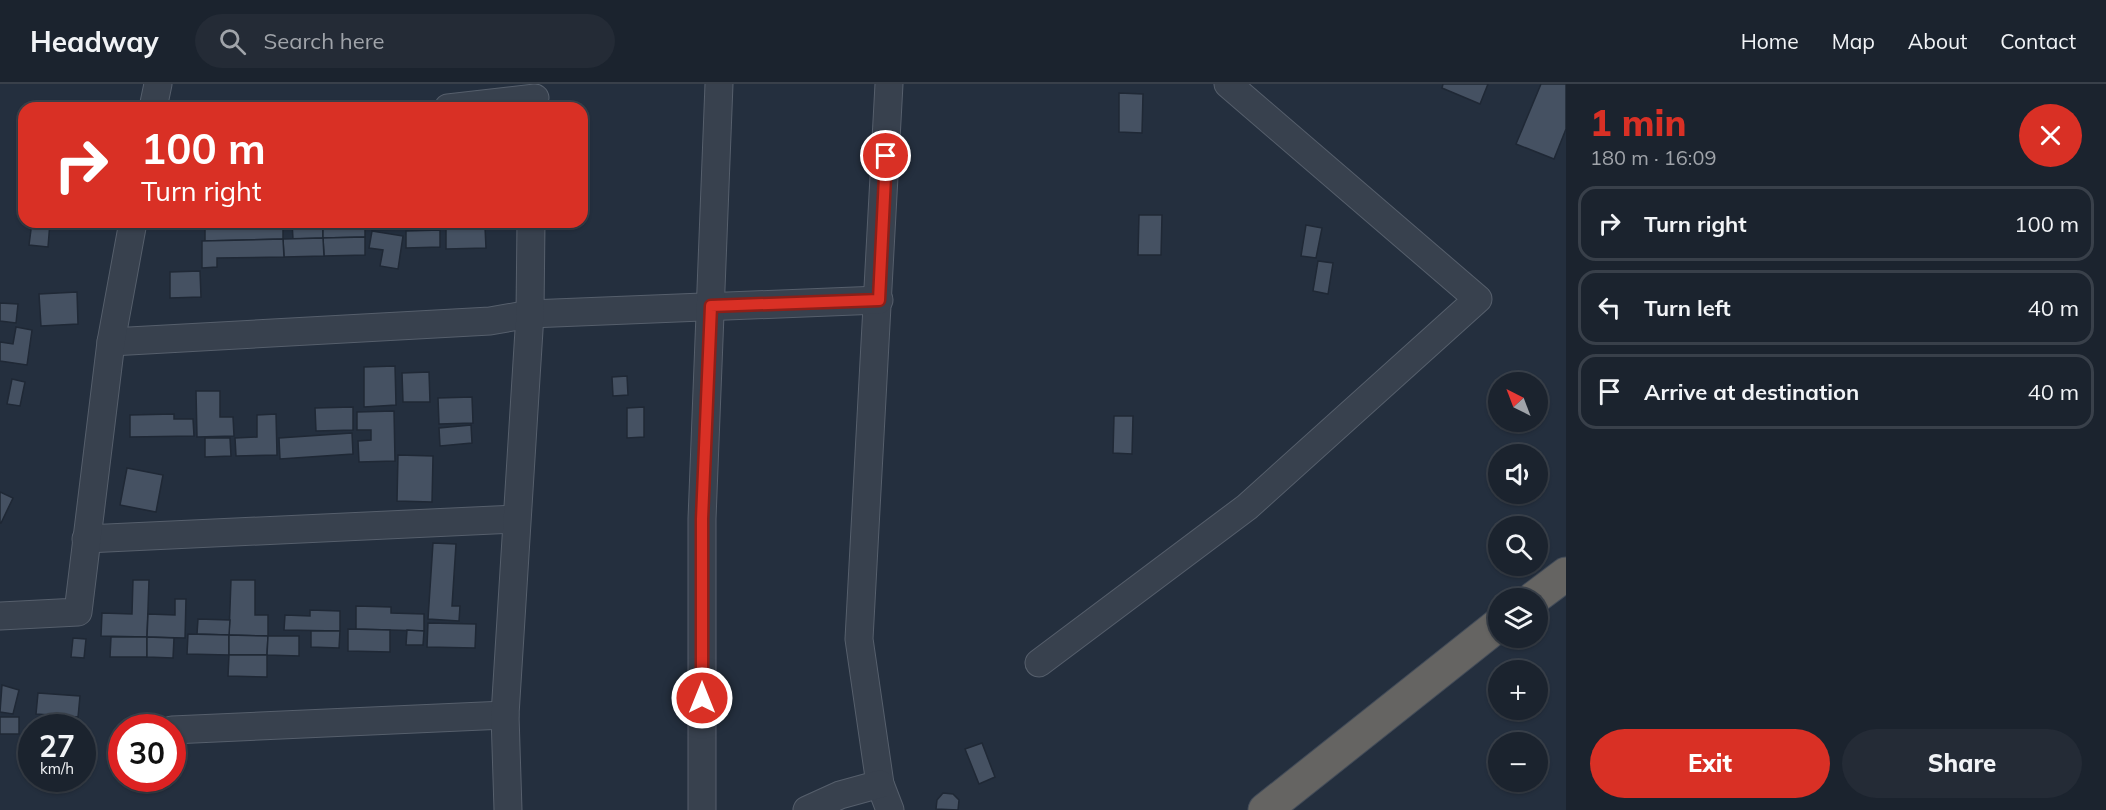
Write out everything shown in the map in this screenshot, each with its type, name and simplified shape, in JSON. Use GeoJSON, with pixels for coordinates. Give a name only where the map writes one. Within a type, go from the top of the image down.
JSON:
{"type":"FeatureCollection","features":[{"type":"Feature","properties":{"kind":"highway"},"geometry":{"type":"LineString","coordinates":[[1547,588],[1566,574]]}},
{"type":"Feature","properties":{"kind":"highway"},"geometry":{"type":"LineString","coordinates":[[1265,810],[1488,633]]}},
{"type":"Feature","properties":{"kind":"street"},"geometry":{"type":"LineString","coordinates":[[154,102],[158,84]]}},
{"type":"Feature","properties":{"kind":"street"},"geometry":{"type":"LineString","coordinates":[[702,810],[702,519],[719,84]]}},
{"type":"Feature","properties":{"kind":"street"},"geometry":{"type":"LineString","coordinates":[[889,84],[859,639],[880,784],[890,810]]}},
{"type":"Feature","properties":{"kind":"street"},"geometry":{"type":"LineString","coordinates":[[1039,663],[1247,507],[1478,299],[1228,84]]}},
{"type":"Feature","properties":{"kind":"street"},"geometry":{"type":"LineString","coordinates":[[495,102],[535,97]]}},
{"type":"Feature","properties":{"kind":"street"},"geometry":{"type":"LineString","coordinates":[[0,616],[78,612],[111,342],[132,228]]}},
{"type":"Feature","properties":{"kind":"street"},"geometry":{"type":"LineString","coordinates":[[508,810],[505,716],[530,314],[531,228]]}},
{"type":"Feature","properties":{"kind":"street"},"geometry":{"type":"LineString","coordinates":[[111,342],[490,321],[530,314],[879,300]]}},
{"type":"Feature","properties":{"kind":"street"},"geometry":{"type":"LineString","coordinates":[[87,539],[516,519]]}},
{"type":"Feature","properties":{"kind":"street"},"geometry":{"type":"LineString","coordinates":[[186,729],[505,716]]}},
{"type":"Feature","properties":{"kind":"street"},"geometry":{"type":"LineString","coordinates":[[807,810],[840,795],[880,784]]}},
{"type":"Feature","properties":{"kind":"building"},"geometry":{"type":"Polygon","coordinates":[[[1443,84],[1488,84],[1480,104],[1442,88],[1443,84]]]}},
{"type":"Feature","properties":{"kind":"building"},"geometry":{"type":"Polygon","coordinates":[[[1541,84],[1566,84],[1566,129],[1554,159],[1516,144],[1541,84]]]}},
{"type":"Feature","properties":{"kind":"building"},"geometry":{"type":"Polygon","coordinates":[[[1119,93],[1143,94],[1142,133],[1119,132],[1119,93]]]}},
{"type":"Feature","properties":{"kind":"building"},"geometry":{"type":"Polygon","coordinates":[[[1139,215],[1162,215],[1161,255],[1138,255],[1139,215]]]}},
{"type":"Feature","properties":{"kind":"building"},"geometry":{"type":"Polygon","coordinates":[[[1306,225],[1322,228],[1316,258],[1301,256],[1306,225]]]}},
{"type":"Feature","properties":{"kind":"building"},"geometry":{"type":"Polygon","coordinates":[[[31,228],[50,228],[48,247],[29,245],[31,228]]]}},
{"type":"Feature","properties":{"kind":"building"},"geometry":{"type":"Polygon","coordinates":[[[205,228],[283,228],[283,239],[205,241],[205,228]]]}},
{"type":"Feature","properties":{"kind":"building"},"geometry":{"type":"Polygon","coordinates":[[[292,228],[323,228],[323,238],[293,239],[292,228]]]}},
{"type":"Feature","properties":{"kind":"building"},"geometry":{"type":"Polygon","coordinates":[[[323,228],[365,228],[365,237],[323,238],[323,228]]]}},
{"type":"Feature","properties":{"kind":"building"},"geometry":{"type":"Polygon","coordinates":[[[372,228],[402,228],[402,229],[372,230],[372,228]]]}},
{"type":"Feature","properties":{"kind":"building"},"geometry":{"type":"Polygon","coordinates":[[[446,228],[485,228],[486,248],[446,249],[446,228]]]}},
{"type":"Feature","properties":{"kind":"building"},"geometry":{"type":"Polygon","coordinates":[[[440,230],[440,247],[406,248],[406,231],[440,230]]]}},
{"type":"Feature","properties":{"kind":"building"},"geometry":{"type":"Polygon","coordinates":[[[372,231],[403,236],[398,269],[380,266],[383,250],[369,248],[372,231]]]}},
{"type":"Feature","properties":{"kind":"building"},"geometry":{"type":"Polygon","coordinates":[[[365,237],[365,255],[324,256],[323,238],[365,237]]]}},
{"type":"Feature","properties":{"kind":"building"},"geometry":{"type":"Polygon","coordinates":[[[323,238],[324,256],[284,257],[283,239],[323,238]]]}},
{"type":"Feature","properties":{"kind":"building"},"geometry":{"type":"Polygon","coordinates":[[[283,239],[284,257],[217,258],[217,267],[202,268],[202,241],[283,239]]]}},
{"type":"Feature","properties":{"kind":"building"},"geometry":{"type":"Polygon","coordinates":[[[1318,261],[1333,263],[1328,294],[1313,291],[1318,261]]]}},
{"type":"Feature","properties":{"kind":"building"},"geometry":{"type":"Polygon","coordinates":[[[200,271],[201,297],[170,298],[170,272],[200,271]]]}},
{"type":"Feature","properties":{"kind":"building"},"geometry":{"type":"Polygon","coordinates":[[[77,292],[78,324],[41,326],[39,294],[77,292]]]}},
{"type":"Feature","properties":{"kind":"building"},"geometry":{"type":"Polygon","coordinates":[[[0,303],[18,304],[16,323],[0,321],[0,303]]]}},
{"type":"Feature","properties":{"kind":"building"},"geometry":{"type":"Polygon","coordinates":[[[16,327],[32,330],[27,365],[0,361],[0,342],[13,344],[16,327]]]}},
{"type":"Feature","properties":{"kind":"building"},"geometry":{"type":"Polygon","coordinates":[[[395,366],[396,405],[364,407],[364,367],[395,366]]]}},
{"type":"Feature","properties":{"kind":"building"},"geometry":{"type":"Polygon","coordinates":[[[429,372],[430,402],[403,402],[402,373],[429,372]]]}},
{"type":"Feature","properties":{"kind":"building"},"geometry":{"type":"Polygon","coordinates":[[[627,376],[628,395],[613,396],[612,377],[627,376]]]}},
{"type":"Feature","properties":{"kind":"building"},"geometry":{"type":"Polygon","coordinates":[[[12,379],[25,382],[20,406],[7,404],[12,379]]]}},
{"type":"Feature","properties":{"kind":"building"},"geometry":{"type":"Polygon","coordinates":[[[196,391],[220,391],[220,417],[233,417],[234,436],[197,437],[196,391]]]}},
{"type":"Feature","properties":{"kind":"building"},"geometry":{"type":"Polygon","coordinates":[[[472,397],[473,423],[439,424],[438,398],[472,397]]]}},
{"type":"Feature","properties":{"kind":"building"},"geometry":{"type":"Polygon","coordinates":[[[353,407],[353,430],[316,431],[315,408],[353,407]]]}},
{"type":"Feature","properties":{"kind":"building"},"geometry":{"type":"Polygon","coordinates":[[[644,407],[644,437],[627,438],[627,408],[644,407]]]}},
{"type":"Feature","properties":{"kind":"building"},"geometry":{"type":"Polygon","coordinates":[[[394,411],[395,461],[359,462],[358,441],[371,440],[371,430],[357,430],[357,412],[394,411]]]}},
{"type":"Feature","properties":{"kind":"building"},"geometry":{"type":"Polygon","coordinates":[[[174,414],[174,419],[193,419],[194,436],[130,437],[130,415],[174,414]]]}},
{"type":"Feature","properties":{"kind":"building"},"geometry":{"type":"Polygon","coordinates":[[[276,414],[277,455],[236,456],[235,438],[257,437],[257,415],[276,414]]]}},
{"type":"Feature","properties":{"kind":"building"},"geometry":{"type":"Polygon","coordinates":[[[1114,416],[1133,416],[1132,454],[1113,453],[1114,416]]]}},
{"type":"Feature","properties":{"kind":"building"},"geometry":{"type":"Polygon","coordinates":[[[471,425],[472,443],[440,446],[439,428],[471,425]]]}},
{"type":"Feature","properties":{"kind":"building"},"geometry":{"type":"Polygon","coordinates":[[[352,433],[353,454],[280,459],[279,438],[352,433]]]}},
{"type":"Feature","properties":{"kind":"building"},"geometry":{"type":"Polygon","coordinates":[[[205,438],[230,438],[231,456],[205,457],[205,438]]]}},
{"type":"Feature","properties":{"kind":"building"},"geometry":{"type":"Polygon","coordinates":[[[398,455],[433,456],[432,502],[397,501],[398,455]]]}},
{"type":"Feature","properties":{"kind":"building"},"geometry":{"type":"Polygon","coordinates":[[[127,468],[163,475],[156,512],[120,505],[127,468]]]}},
{"type":"Feature","properties":{"kind":"building"},"geometry":{"type":"Polygon","coordinates":[[[0,492],[13,498],[1,523],[0,523],[0,492]]]}},
{"type":"Feature","properties":{"kind":"building"},"geometry":{"type":"Polygon","coordinates":[[[433,543],[456,544],[452,606],[460,606],[459,621],[428,619],[433,543]]]}},
{"type":"Feature","properties":{"kind":"building"},"geometry":{"type":"Polygon","coordinates":[[[133,580],[149,580],[147,637],[101,636],[102,613],[132,614],[133,580]]]}},
{"type":"Feature","properties":{"kind":"building"},"geometry":{"type":"Polygon","coordinates":[[[231,580],[255,580],[255,615],[268,615],[268,636],[229,635],[231,580]]]}},
{"type":"Feature","properties":{"kind":"building"},"geometry":{"type":"Polygon","coordinates":[[[175,599],[186,599],[185,638],[147,637],[148,614],[175,615],[175,599]]]}},
{"type":"Feature","properties":{"kind":"building"},"geometry":{"type":"Polygon","coordinates":[[[356,606],[391,607],[391,613],[424,614],[424,631],[356,629],[356,606]]]}},
{"type":"Feature","properties":{"kind":"building"},"geometry":{"type":"Polygon","coordinates":[[[310,610],[340,611],[340,631],[284,630],[285,615],[310,616],[310,610]]]}},
{"type":"Feature","properties":{"kind":"building"},"geometry":{"type":"Polygon","coordinates":[[[198,619],[230,620],[229,635],[197,634],[198,619]]]}},
{"type":"Feature","properties":{"kind":"building"},"geometry":{"type":"Polygon","coordinates":[[[428,623],[476,624],[475,648],[427,647],[428,623]]]}},
{"type":"Feature","properties":{"kind":"building"},"geometry":{"type":"Polygon","coordinates":[[[348,629],[390,630],[390,652],[348,651],[348,629]]]}},
{"type":"Feature","properties":{"kind":"building"},"geometry":{"type":"Polygon","coordinates":[[[407,630],[424,631],[423,645],[406,645],[407,630]]]}},
{"type":"Feature","properties":{"kind":"building"},"geometry":{"type":"Polygon","coordinates":[[[311,631],[340,631],[339,648],[311,647],[311,631]]]}},
{"type":"Feature","properties":{"kind":"building"},"geometry":{"type":"Polygon","coordinates":[[[188,634],[229,635],[229,655],[187,654],[188,634]]]}},
{"type":"Feature","properties":{"kind":"building"},"geometry":{"type":"Polygon","coordinates":[[[229,635],[268,636],[267,655],[229,655],[229,635]]]}},
{"type":"Feature","properties":{"kind":"building"},"geometry":{"type":"Polygon","coordinates":[[[268,636],[299,636],[299,656],[267,655],[268,636]]]}},
{"type":"Feature","properties":{"kind":"building"},"geometry":{"type":"Polygon","coordinates":[[[111,637],[147,637],[147,657],[110,657],[111,637]]]}},
{"type":"Feature","properties":{"kind":"building"},"geometry":{"type":"Polygon","coordinates":[[[147,637],[174,638],[173,658],[147,657],[147,637]]]}},
{"type":"Feature","properties":{"kind":"building"},"geometry":{"type":"Polygon","coordinates":[[[73,638],[86,639],[84,658],[71,657],[73,638]]]}},
{"type":"Feature","properties":{"kind":"building"},"geometry":{"type":"Polygon","coordinates":[[[229,655],[267,655],[267,677],[228,676],[229,655]]]}},
{"type":"Feature","properties":{"kind":"building"},"geometry":{"type":"Polygon","coordinates":[[[2,685],[19,690],[13,714],[0,712],[2,685]]]}},
{"type":"Feature","properties":{"kind":"building"},"geometry":{"type":"Polygon","coordinates":[[[38,693],[80,696],[78,714],[36,714],[38,693]]]}},
{"type":"Feature","properties":{"kind":"building"},"geometry":{"type":"Polygon","coordinates":[[[0,717],[18,717],[18,734],[0,734],[0,717]]]}},
{"type":"Feature","properties":{"kind":"building"},"geometry":{"type":"Polygon","coordinates":[[[982,743],[995,777],[979,784],[965,749],[982,743]]]}},
{"type":"Feature","properties":{"kind":"building"},"geometry":{"type":"Polygon","coordinates":[[[943,793],[953,794],[959,800],[958,810],[936,809],[937,800],[943,793]]]}},
{"type":"Feature","properties":{"kind":"route"},"geometry":{"type":"LineString","coordinates":[[702,698],[702,519],[711,306],[879,300],[886,156]]}}]}
